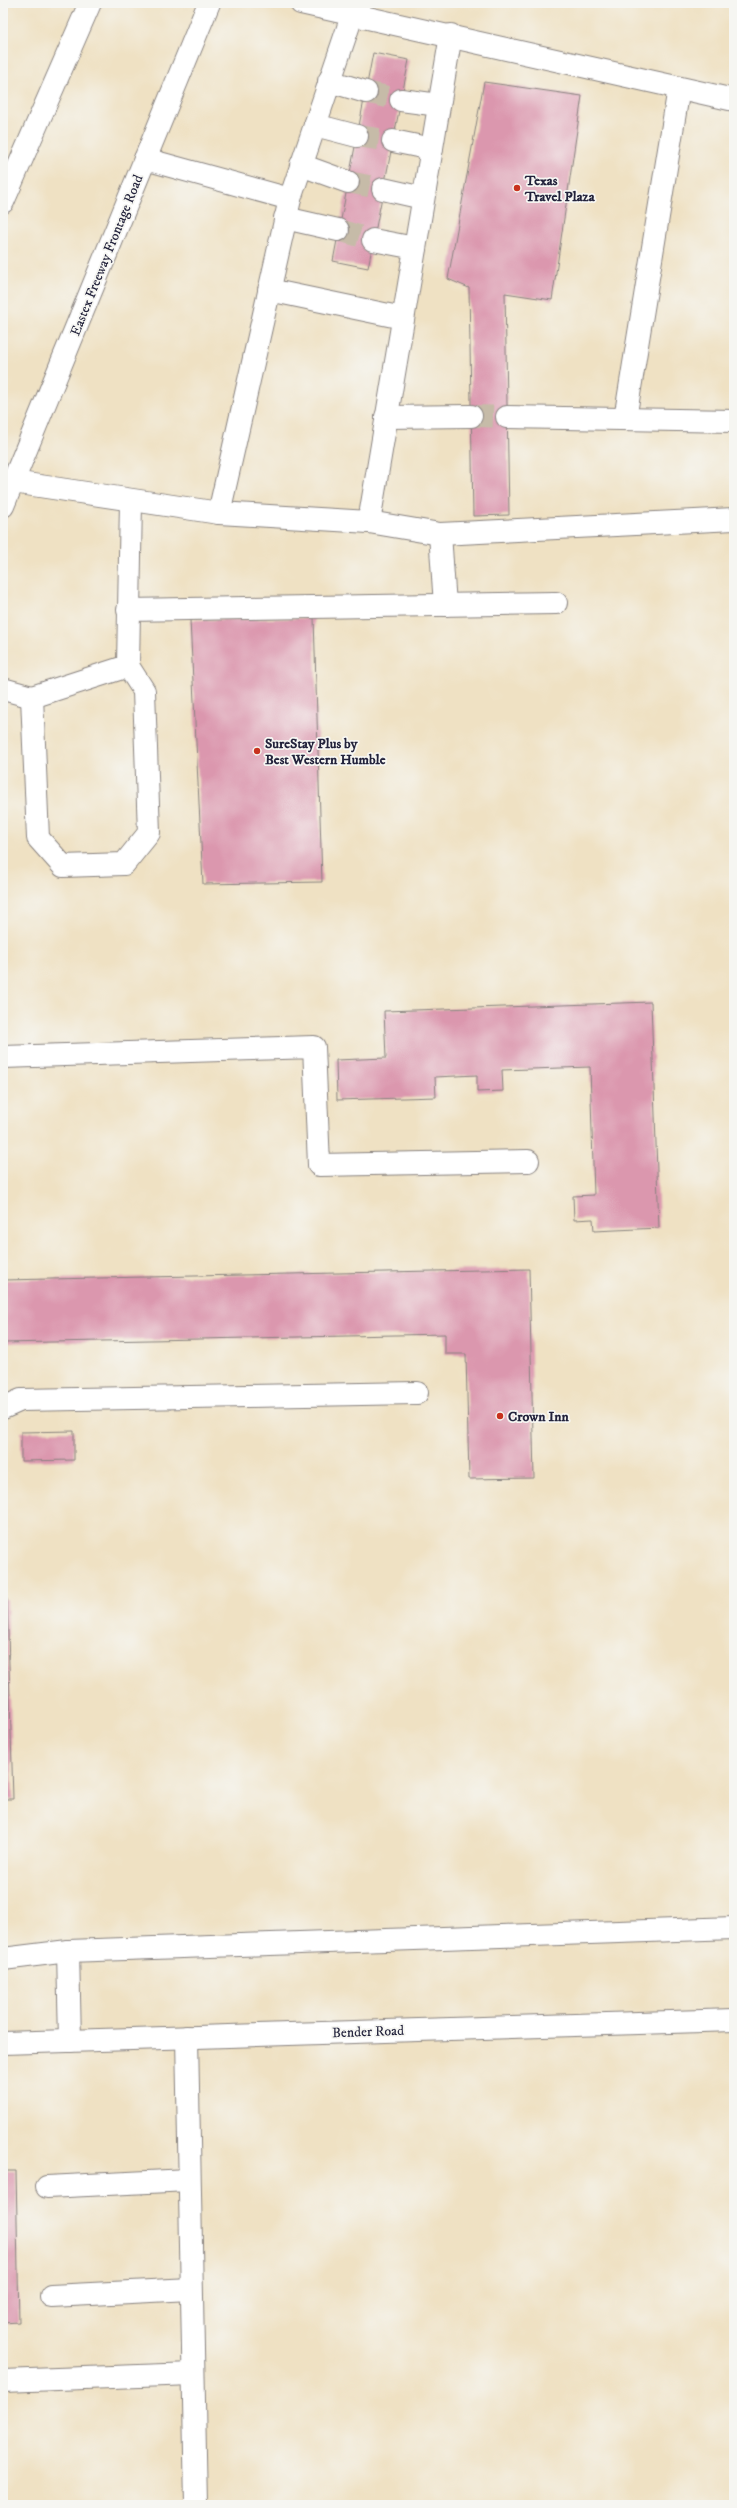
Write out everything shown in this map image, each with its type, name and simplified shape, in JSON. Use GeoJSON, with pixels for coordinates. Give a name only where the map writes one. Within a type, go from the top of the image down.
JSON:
{"type":"FeatureCollection","features":[{"type":"Feature","properties":{"kind":"main road"},"geometry":{"type":"LineString","coordinates":[[3,202],[90,3]]}},
{"type":"Feature","properties":{"kind":"main road","name":"Eastex Freeway Frontage Road"},"geometry":{"type":"LineString","coordinates":[[3,506],[209,3]]}},
{"type":"Feature","properties":{"kind":"main road"},"geometry":{"type":"LineString","coordinates":[[301,3],[353,13],[734,100]]}},
{"type":"Feature","properties":{"kind":"main road"},"geometry":{"type":"LineString","coordinates":[[219,513],[288,208],[301,165],[353,13]]}},
{"type":"Feature","properties":{"kind":"main road"},"geometry":{"type":"LineString","coordinates":[[369,522],[451,36]]}},
{"type":"Feature","properties":{"kind":"main road"},"geometry":{"type":"LineString","coordinates":[[330,81],[366,92]]}},
{"type":"Feature","properties":{"kind":"main road"},"geometry":{"type":"LineString","coordinates":[[625,419],[679,88]]}},
{"type":"Feature","properties":{"kind":"main road"},"geometry":{"type":"LineString","coordinates":[[401,100],[439,105]]}},
{"type":"Feature","properties":{"kind":"main road"},"geometry":{"type":"LineString","coordinates":[[315,125],[357,136]]}},
{"type":"Feature","properties":{"kind":"main road"},"geometry":{"type":"LineString","coordinates":[[393,141],[432,149]]}},
{"type":"Feature","properties":{"kind":"main road"},"geometry":{"type":"LineString","coordinates":[[145,159],[288,208],[338,230]]}},
{"type":"Feature","properties":{"kind":"main road"},"geometry":{"type":"LineString","coordinates":[[301,165],[348,182]]}},
{"type":"Feature","properties":{"kind":"main road"},"geometry":{"type":"LineString","coordinates":[[383,189],[423,198]]}},
{"type":"Feature","properties":{"kind":"main road"},"geometry":{"type":"LineString","coordinates":[[373,240],[415,248]]}},
{"type":"Feature","properties":{"kind":"main road"},"geometry":{"type":"LineString","coordinates":[[269,290],[403,318]]}},
{"type":"Feature","properties":{"kind":"main road"},"geometry":{"type":"LineString","coordinates":[[386,417],[471,416]]}},
{"type":"Feature","properties":{"kind":"main road"},"geometry":{"type":"LineString","coordinates":[[507,417],[734,421]]}},
{"type":"Feature","properties":{"kind":"main road"},"geometry":{"type":"LineString","coordinates":[[13,482],[131,501],[219,513],[369,522],[440,534],[734,519]]}},
{"type":"Feature","properties":{"kind":"main road"},"geometry":{"type":"LineString","coordinates":[[32,697],[38,838],[64,866],[124,864],[149,833],[144,691],[128,666],[131,501]]}},
{"type":"Feature","properties":{"kind":"main road"},"geometry":{"type":"LineString","coordinates":[[440,534],[445,605]]}},
{"type":"Feature","properties":{"kind":"main road"},"geometry":{"type":"LineString","coordinates":[[128,610],[556,603]]}},
{"type":"Feature","properties":{"kind":"main road"},"geometry":{"type":"LineString","coordinates":[[3,689],[32,697],[128,666]]}},
{"type":"Feature","properties":{"kind":"main road"},"geometry":{"type":"LineString","coordinates":[[3,1057],[314,1047],[319,1165],[528,1161]]}},
{"type":"Feature","properties":{"kind":"main road"},"geometry":{"type":"LineString","coordinates":[[3,1408],[21,1400],[417,1393]]}},
{"type":"Feature","properties":{"kind":"main road"},"geometry":{"type":"LineString","coordinates":[[3,1959],[68,1951],[734,1928]]}},
{"type":"Feature","properties":{"kind":"main road"},"geometry":{"type":"LineString","coordinates":[[68,1951],[70,2041]]}},
{"type":"Feature","properties":{"kind":"main road","name":"Bender Road"},"geometry":{"type":"LineString","coordinates":[[3,2043],[734,2020]]}},
{"type":"Feature","properties":{"kind":"main road"},"geometry":{"type":"LineString","coordinates":[[187,2037],[188,2180],[196,2505]]}},
{"type":"Feature","properties":{"kind":"main road"},"geometry":{"type":"LineString","coordinates":[[47,2187],[188,2180]]}},
{"type":"Feature","properties":{"kind":"main road"},"geometry":{"type":"LineString","coordinates":[[51,2296],[191,2289]]}},
{"type":"Feature","properties":{"kind":"main road"},"geometry":{"type":"LineString","coordinates":[[3,2381],[193,2374]]}},
{"type":"Feature","properties":{"kind":"building"},"geometry":{"type":"Polygon","coordinates":[[[373,53],[409,60],[368,268],[333,261],[373,53]]]}},
{"type":"Feature","properties":{"kind":"building","name":"Texas Travel Plaza"},"geometry":{"type":"Polygon","coordinates":[[[484,82],[582,96],[552,300],[505,293],[509,515],[473,516],[469,288],[448,279],[484,82]]]}},
{"type":"Feature","properties":{"kind":"building","name":"SureStay Plus by Best Western Humble"},"geometry":{"type":"Polygon","coordinates":[[[314,618],[322,882],[203,884],[190,620],[314,618]]]}},
{"type":"Feature","properties":{"kind":"building"},"geometry":{"type":"Polygon","coordinates":[[[651,1002],[659,1228],[594,1231],[593,1219],[574,1220],[573,1196],[594,1195],[590,1067],[502,1070],[503,1091],[477,1092],[477,1075],[435,1077],[436,1097],[337,1100],[336,1060],[386,1058],[384,1011],[651,1002]]]}},
{"type":"Feature","properties":{"kind":"building","name":"Crown Inn"},"geometry":{"type":"Polygon","coordinates":[[[529,1269],[534,1478],[469,1479],[466,1354],[445,1354],[445,1334],[3,1343],[3,1280],[529,1269]]]}},
{"type":"Feature","properties":{"kind":"building"},"geometry":{"type":"Polygon","coordinates":[[[74,1431],[74,1460],[21,1461],[21,1432],[74,1431]]]}},
{"type":"Feature","properties":{"kind":"building"},"geometry":{"type":"Polygon","coordinates":[[[3,1599],[7,1599],[13,1799],[3,1799],[3,1599]]]}},
{"type":"Feature","properties":{"kind":"building"},"geometry":{"type":"Polygon","coordinates":[[[3,2171],[16,2171],[19,2322],[3,2323],[3,2171]]]}},
{"type":"Feature","properties":{"kind":"tunnel"},"geometry":{"type":"LineString","coordinates":[[366,92],[401,100]]}},
{"type":"Feature","properties":{"kind":"tunnel"},"geometry":{"type":"LineString","coordinates":[[357,136],[393,141]]}},
{"type":"Feature","properties":{"kind":"tunnel"},"geometry":{"type":"LineString","coordinates":[[348,182],[383,189]]}},
{"type":"Feature","properties":{"kind":"tunnel"},"geometry":{"type":"LineString","coordinates":[[338,230],[373,240]]}},
{"type":"Feature","properties":{"kind":"tunnel"},"geometry":{"type":"LineString","coordinates":[[471,416],[507,417]]}},
{"type":"Feature","properties":{"kind":"place","name":"Texas Travel Plaza"},"geometry":{"type":"Point","coordinates":[517,188]}},
{"type":"Feature","properties":{"kind":"place","name":"SureStay Plus by Best Western Humble"},"geometry":{"type":"Point","coordinates":[257,751]}},
{"type":"Feature","properties":{"kind":"place","name":"Crown Inn"},"geometry":{"type":"Point","coordinates":[500,1416]}}]}
